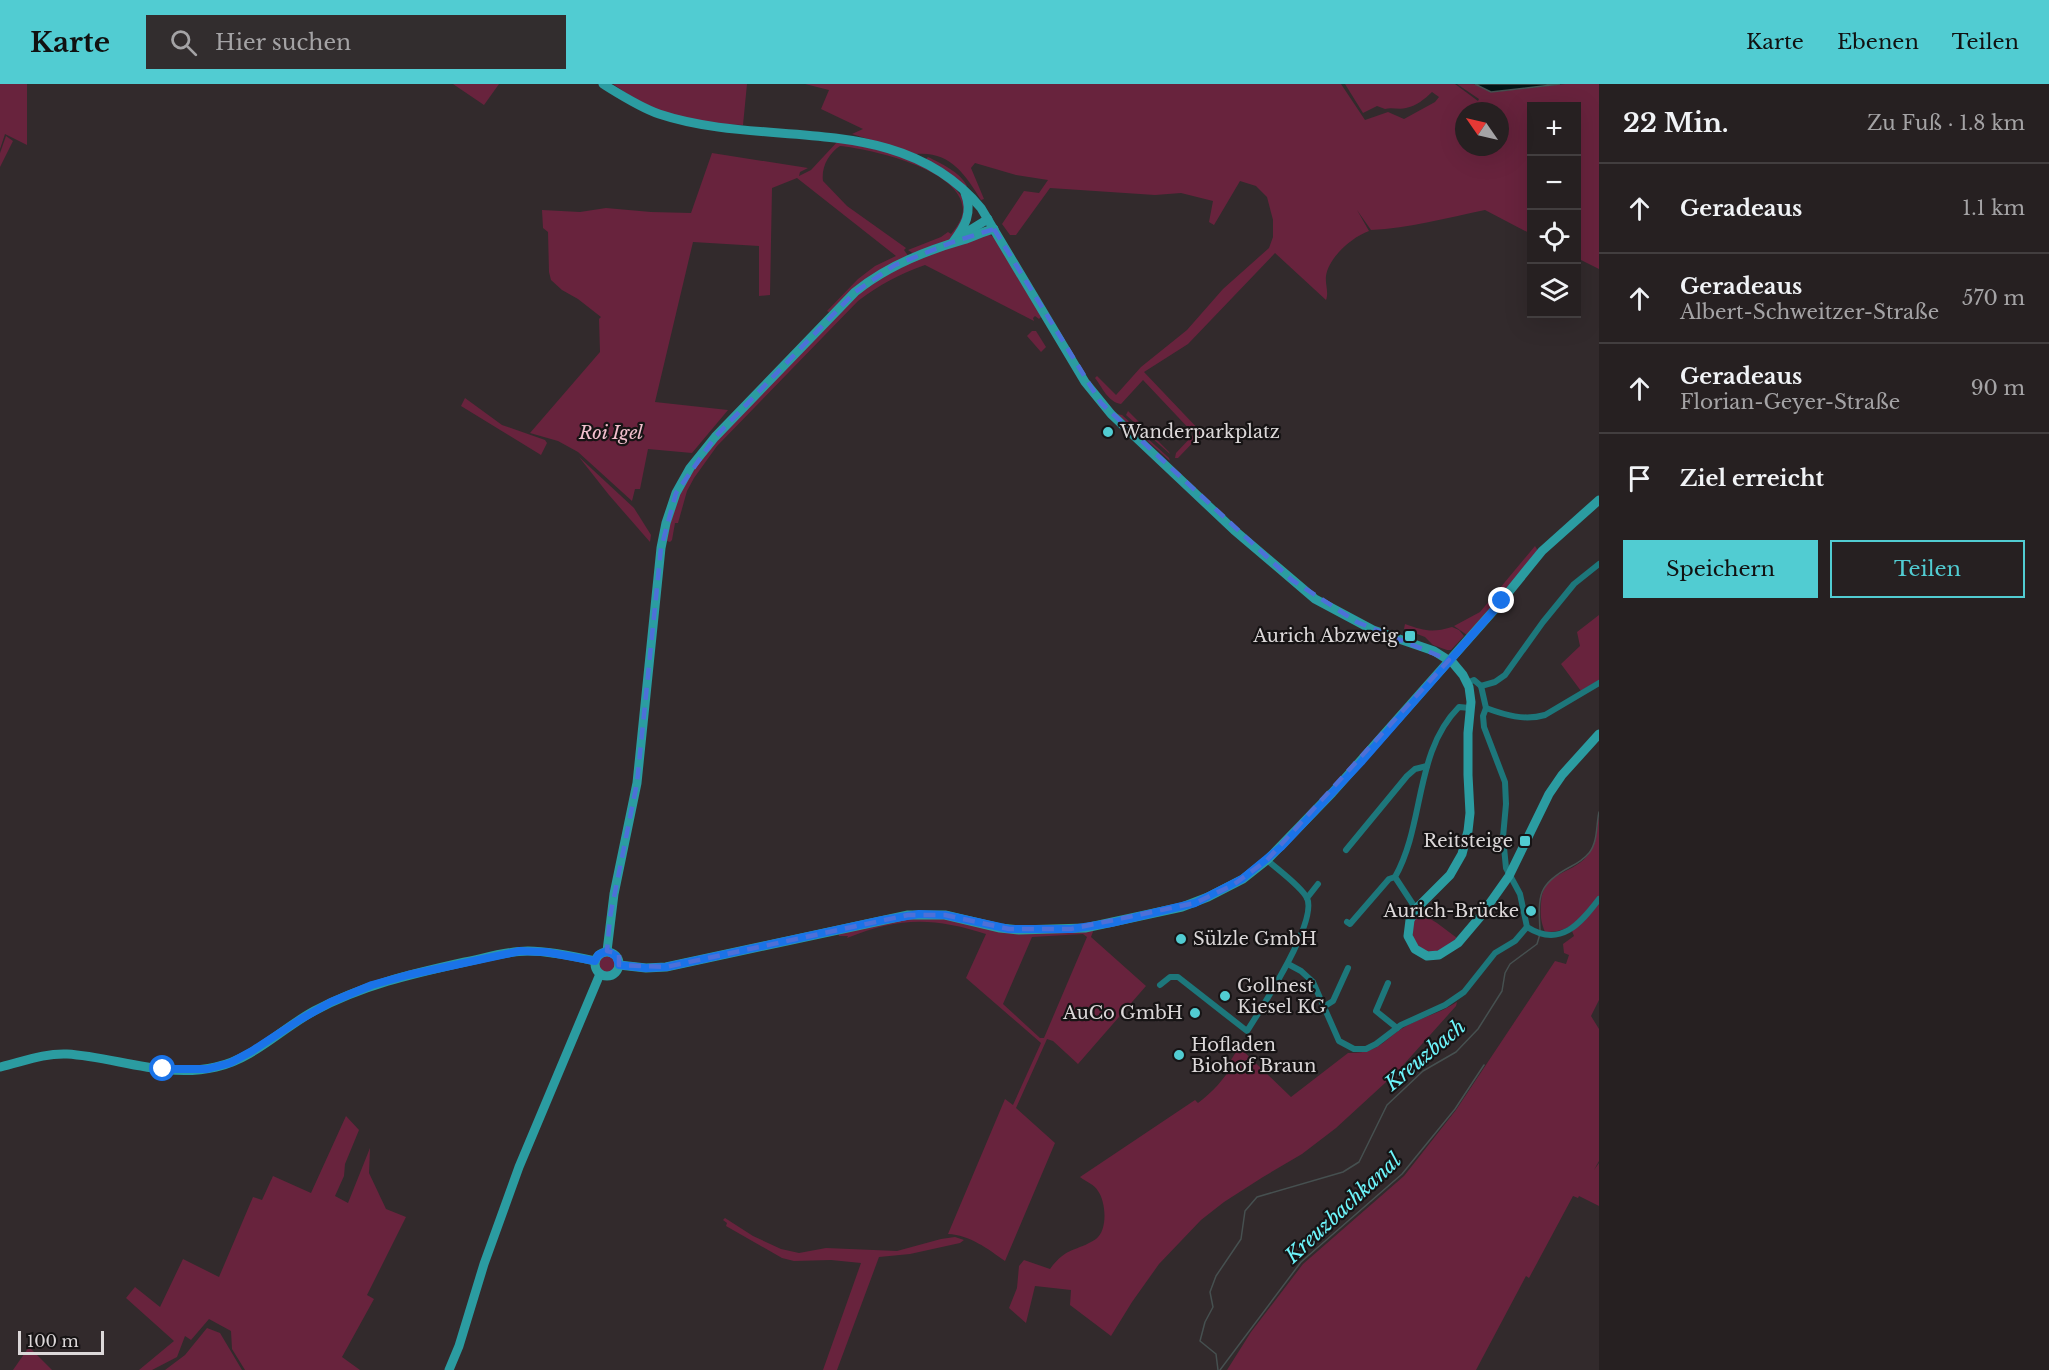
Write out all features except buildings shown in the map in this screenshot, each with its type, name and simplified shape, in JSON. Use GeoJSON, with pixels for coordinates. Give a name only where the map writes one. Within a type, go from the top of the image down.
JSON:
{"type":"FeatureCollection","features":[{"type":"Feature","properties":{"kind":"main road"},"geometry":{"type":"LineString","coordinates":[[603,84],[642,107],[660,114],[713,126],[837,138],[895,150],[919,159],[961,186],[981,208],[1092,392],[1111,414],[1234,530],[1316,598],[1373,630],[1429,649],[1449,660],[1460,670],[1467,683],[1470,696],[1467,762],[1470,813],[1467,838],[1450,875],[1416,909],[1408,924],[1410,940],[1415,949],[1423,954],[1439,956],[1458,943],[1509,876],[1549,794],[1562,775],[1599,735]]}},
{"type":"Feature","properties":{"kind":"main road"},"geometry":{"type":"LineString","coordinates":[[953,242],[965,225],[968,215],[968,201],[961,186]]}},
{"type":"Feature","properties":{"kind":"main road"},"geometry":{"type":"LineString","coordinates":[[953,242],[988,219]]}},
{"type":"Feature","properties":{"kind":"main road"},"geometry":{"type":"LineString","coordinates":[[607,951],[614,894],[637,783],[661,548],[676,493],[690,468],[708,445],[868,281],[895,265],[994,229]]}},
{"type":"Feature","properties":{"kind":"main road"},"geometry":{"type":"LineString","coordinates":[[619,965],[646,968],[666,967],[919,914],[945,915],[1009,929],[1071,929],[1111,923],[1195,903],[1233,885],[1266,860],[1332,793],[1496,609],[1542,550],[1599,500]]}},
{"type":"Feature","properties":{"kind":"main road"},"geometry":{"type":"LineString","coordinates":[[0,1068],[37,1057],[58,1054],[163,1069],[197,1070],[215,1067],[245,1056],[295,1022],[331,1002],[393,978],[520,951],[546,952],[595,961]]}},
{"type":"Feature","properties":{"kind":"main road"},"geometry":{"type":"LineString","coordinates":[[607,951],[598,955],[595,961],[600,974],[607,976],[613,974],[619,965]]}},
{"type":"Feature","properties":{"kind":"main road"},"geometry":{"type":"LineString","coordinates":[[607,951],[616,956],[619,965]]}},
{"type":"Feature","properties":{"kind":"main road"},"geometry":{"type":"LineString","coordinates":[[449,1370],[516,1176],[600,974]]}},
{"type":"Feature","properties":{"kind":"street"},"geometry":{"type":"LineString","coordinates":[[1481,686],[1495,682],[1505,675],[1574,584],[1599,564]]}},
{"type":"Feature","properties":{"kind":"street"},"geometry":{"type":"LineString","coordinates":[[1467,683],[1474,680],[1481,686],[1486,708],[1483,716],[1484,727],[1505,782],[1503,837],[1509,876],[1520,894],[1529,929]]}},
{"type":"Feature","properties":{"kind":"street"},"geometry":{"type":"LineString","coordinates":[[1486,708],[1507,715],[1535,718],[1545,715],[1599,683]]}},
{"type":"Feature","properties":{"kind":"street"},"geometry":{"type":"LineString","coordinates":[[1347,922],[1350,924],[1389,879],[1395,877],[1404,861],[1427,766],[1438,735],[1459,707],[1470,708]]}},
{"type":"Feature","properties":{"kind":"street"},"geometry":{"type":"LineString","coordinates":[[1346,850],[1407,776],[1415,769],[1427,766]]}},
{"type":"Feature","properties":{"kind":"street"},"geometry":{"type":"LineString","coordinates":[[1266,860],[1307,898]]}},
{"type":"Feature","properties":{"kind":"street"},"geometry":{"type":"LineString","coordinates":[[1395,877],[1416,909]]}},
{"type":"Feature","properties":{"kind":"street"},"geometry":{"type":"LineString","coordinates":[[1160,985],[1170,977],[1178,977],[1247,1031],[1288,964],[1306,918],[1307,898],[1318,884]]}},
{"type":"Feature","properties":{"kind":"street"},"geometry":{"type":"LineString","coordinates":[[1529,929],[1552,936],[1571,931],[1599,898]]}},
{"type":"Feature","properties":{"kind":"street"},"geometry":{"type":"LineString","coordinates":[[1288,964],[1301,970],[1313,982],[1336,1036],[1344,1045],[1354,1049],[1371,1047],[1411,1019],[1446,1005],[1464,993],[1495,953],[1529,929]]}},
{"type":"Feature","properties":{"kind":"street"},"geometry":{"type":"LineString","coordinates":[[1325,1006],[1333,1001],[1348,968]]}},
{"type":"Feature","properties":{"kind":"street"},"geometry":{"type":"LineString","coordinates":[[1388,983],[1376,1011],[1397,1028]]}},
{"type":"Feature","properties":{"kind":"highlighted area"},"geometry":{"type":"Polygon","coordinates":[[[994,229],[1101,403],[1292,580],[1357,622],[1449,660],[1267,860],[1233,885],[1195,903],[1071,929],[1009,929],[945,915],[908,915],[666,967],[619,965],[619,954],[607,951],[610,917],[637,783],[661,548],[676,493],[715,437],[855,292],[895,265],[953,242],[994,229]]]}},
{"type":"Feature","properties":{"kind":"green space"},"geometry":{"type":"Polygon","coordinates":[[[0,84],[27,84],[27,145],[5,134],[0,149],[0,84]]]}},
{"type":"Feature","properties":{"kind":"green space"},"geometry":{"type":"Polygon","coordinates":[[[453,84],[499,84],[484,105],[453,84]]]}},
{"type":"Feature","properties":{"kind":"green space"},"geometry":{"type":"Polygon","coordinates":[[[613,84],[747,84],[743,125],[705,122],[656,110],[613,84]]]}},
{"type":"Feature","properties":{"kind":"green space"},"geometry":{"type":"Polygon","coordinates":[[[805,84],[1341,84],[1365,120],[1388,112],[1404,119],[1435,102],[1439,97],[1432,92],[1410,107],[1385,109],[1377,106],[1363,113],[1345,84],[1455,84],[1478,101],[1479,99],[1457,84],[1474,84],[1491,92],[1565,84],[1599,84],[1599,269],[1581,260],[1581,102],[1527,102],[1527,232],[1485,210],[1414,225],[1371,230],[1357,210],[1369,231],[1349,243],[1336,255],[1326,276],[1326,300],[1275,253],[1188,344],[1144,372],[1202,433],[1178,458],[1175,458],[1176,453],[1194,434],[1143,380],[1121,404],[1109,397],[1095,378],[1097,376],[1116,395],[1141,367],[1187,330],[1223,289],[1269,248],[1273,237],[1273,220],[1267,197],[1256,186],[1240,181],[1214,225],[1209,222],[1213,201],[1181,193],[1155,195],[1050,188],[1016,235],[1010,235],[1002,224],[1024,191],[1039,193],[1048,180],[1016,175],[975,163],[971,168],[984,199],[981,200],[969,181],[947,160],[928,154],[916,154],[852,134],[863,129],[821,109],[829,90],[805,84]]]}},
{"type":"Feature","properties":{"kind":"green space"},"geometry":{"type":"Polygon","coordinates":[[[6,136],[13,141],[0,167],[0,153],[6,136]]]}},
{"type":"Feature","properties":{"kind":"green space","name":"Roi Igel"},"geometry":{"type":"Polygon","coordinates":[[[838,141],[905,156],[944,176],[964,199],[966,217],[952,239],[914,254],[908,250],[948,232],[951,234],[957,225],[963,209],[958,195],[947,183],[931,172],[892,157],[840,146],[832,152],[827,161],[823,171],[823,181],[847,206],[906,248],[904,250],[909,257],[830,313],[827,311],[858,279],[875,266],[896,256],[797,178],[772,188],[770,295],[759,296],[759,246],[693,242],[655,402],[728,410],[692,453],[648,449],[640,489],[635,489],[632,501],[578,452],[558,441],[530,433],[600,352],[599,319],[601,317],[551,280],[548,232],[543,228],[542,210],[580,212],[606,208],[691,213],[712,153],[808,168],[800,172],[799,176],[811,170],[838,141]]]}},
{"type":"Feature","properties":{"kind":"green space"},"geometry":{"type":"Polygon","coordinates":[[[928,157],[955,173],[967,186],[965,187],[926,159],[928,157]]]}},
{"type":"Feature","properties":{"kind":"green space"},"geometry":{"type":"Polygon","coordinates":[[[988,234],[994,237],[1040,313],[1039,319],[1035,316],[1034,321],[925,265],[882,285],[858,301],[717,446],[687,491],[678,523],[675,523],[672,540],[667,541],[666,537],[680,492],[702,455],[870,283],[907,262],[988,234]]]}},
{"type":"Feature","properties":{"kind":"green space"},"geometry":{"type":"Polygon","coordinates":[[[1032,331],[1036,331],[1046,347],[1041,352],[1027,336],[1032,331]]]}},
{"type":"Feature","properties":{"kind":"green space"},"geometry":{"type":"Polygon","coordinates":[[[465,398],[502,425],[545,440],[547,443],[541,455],[461,406],[465,398]]]}},
{"type":"Feature","properties":{"kind":"green space"},"geometry":{"type":"Polygon","coordinates":[[[1128,411],[1169,452],[1170,454],[1126,415],[1128,411]]]}},
{"type":"Feature","properties":{"kind":"green space"},"geometry":{"type":"Polygon","coordinates":[[[1117,414],[1122,415],[1170,461],[1117,414]]]}},
{"type":"Feature","properties":{"kind":"green space"},"geometry":{"type":"Polygon","coordinates":[[[579,457],[634,508],[651,535],[650,542],[609,495],[579,457]]]}},
{"type":"Feature","properties":{"kind":"green space"},"geometry":{"type":"Polygon","coordinates":[[[1535,546],[1538,551],[1467,635],[1454,626],[1480,612],[1535,546]]]}},
{"type":"Feature","properties":{"kind":"green space"},"geometry":{"type":"Polygon","coordinates":[[[1599,615],[1599,680],[1581,691],[1561,664],[1580,646],[1577,632],[1599,615]]]}},
{"type":"Feature","properties":{"kind":"green space"},"geometry":{"type":"Polygon","coordinates":[[[1405,624],[1428,630],[1452,627],[1464,636],[1451,650],[1447,650],[1433,645],[1425,637],[1404,629],[1405,624]]]}},
{"type":"Feature","properties":{"kind":"green space"},"geometry":{"type":"Polygon","coordinates":[[[1599,815],[1599,896],[1570,926],[1555,932],[1545,932],[1541,904],[1547,884],[1584,860],[1595,839],[1599,815]]]}},
{"type":"Feature","properties":{"kind":"green space"},"geometry":{"type":"Polygon","coordinates":[[[1599,899],[1599,1000],[1591,1016],[1599,1029],[1599,1161],[1594,1170],[1599,1163],[1599,1206],[1579,1196],[1578,1198],[1573,1196],[1529,1278],[1526,1276],[1476,1370],[1227,1370],[1251,1332],[1303,1264],[1404,1176],[1456,1110],[1555,961],[1566,964],[1569,955],[1564,953],[1563,944],[1574,936],[1572,931],[1583,921],[1599,899]]]}},
{"type":"Feature","properties":{"kind":"green space"},"geometry":{"type":"Polygon","coordinates":[[[1419,912],[1457,938],[1441,950],[1429,952],[1424,950],[1415,942],[1412,930],[1412,922],[1419,912]]]}},
{"type":"Feature","properties":{"kind":"green space"},"geometry":{"type":"Polygon","coordinates":[[[938,916],[997,929],[1094,929],[1091,937],[1146,986],[1078,1064],[1053,1041],[1047,1039],[1016,1108],[1055,1143],[1005,1261],[971,1240],[948,1234],[1005,1099],[1013,1105],[1041,1043],[966,978],[986,934],[932,922],[883,926],[847,938],[848,936],[839,936],[838,933],[895,919],[938,916]],[[1083,934],[1032,937],[1003,1004],[1040,1038],[1044,1038],[1087,937],[1083,934]]]}},
{"type":"Feature","properties":{"kind":"green space"},"geometry":{"type":"Polygon","coordinates":[[[607,954],[614,957],[617,964],[614,971],[607,974],[600,971],[597,964],[600,957],[607,954]]]}},
{"type":"Feature","properties":{"kind":"green space"},"geometry":{"type":"Polygon","coordinates":[[[1457,1002],[1456,1006],[1397,1072],[1336,1128],[1302,1154],[1224,1202],[1201,1220],[1159,1264],[1111,1336],[1070,1305],[1071,1290],[1035,1286],[1026,1323],[1009,1308],[1017,1288],[1019,1266],[1024,1260],[1050,1269],[1062,1256],[1100,1235],[1104,1223],[1101,1196],[1094,1187],[1080,1177],[1195,1100],[1198,1103],[1203,1099],[1230,1069],[1234,1063],[1231,1060],[1239,1047],[1291,1097],[1348,1053],[1359,1053],[1376,1048],[1401,1029],[1457,1002]]]}},
{"type":"Feature","properties":{"kind":"green space"},"geometry":{"type":"Polygon","coordinates":[[[346,1116],[359,1130],[335,1196],[348,1203],[370,1148],[369,1173],[386,1209],[406,1217],[367,1295],[374,1299],[342,1357],[360,1370],[245,1370],[232,1349],[231,1331],[209,1319],[191,1340],[185,1336],[177,1357],[152,1370],[139,1370],[174,1341],[126,1298],[135,1287],[160,1307],[183,1259],[219,1277],[253,1197],[262,1200],[273,1176],[311,1193],[346,1116]]]}},
{"type":"Feature","properties":{"kind":"green space"},"geometry":{"type":"Polygon","coordinates":[[[725,1218],[753,1236],[781,1249],[799,1253],[826,1248],[897,1251],[941,1239],[955,1237],[964,1240],[960,1243],[910,1254],[879,1257],[837,1370],[823,1370],[861,1263],[831,1260],[794,1261],[782,1258],[726,1226],[727,1223],[723,1220],[725,1218]]]}},
{"type":"Feature","properties":{"kind":"green space"},"geometry":{"type":"Polygon","coordinates":[[[207,1328],[220,1333],[242,1370],[165,1370],[185,1355],[207,1328]]]}},
{"type":"Feature","properties":{"kind":"green space"},"geometry":{"type":"Polygon","coordinates":[[[29,1347],[52,1370],[13,1370],[29,1347]]]}},
{"type":"Feature","properties":{"kind":"shaded area"},"geometry":{"type":"Polygon","coordinates":[[[1475,84],[1560,84],[1491,92],[1475,84]]]}},
{"type":"Feature","properties":{"kind":"waterway","name":"Kreuzbach"},"geometry":{"type":"LineString","coordinates":[[1540,930],[1539,908],[1542,892],[1552,879],[1580,861],[1592,849],[1599,812]]}},
{"type":"Feature","properties":{"kind":"waterway","name":"Kreuzbach"},"geometry":{"type":"LineString","coordinates":[[1218,1370],[1216,1354],[1200,1341],[1205,1322],[1213,1307],[1210,1292],[1216,1276],[1241,1239],[1245,1211],[1257,1197],[1343,1172],[1359,1162],[1387,1105],[1423,1071],[1456,1052],[1478,1029],[1502,991],[1505,973],[1510,964],[1537,944],[1540,934]]}},
{"type":"Feature","properties":{"kind":"waterway","name":"Kreuzbachkanal"},"geometry":{"type":"LineString","coordinates":[[1220,1370],[1301,1262],[1402,1174],[1455,1109],[1484,1065]]}},
{"type":"Feature","properties":{"kind":"place","name":"Wanderparkplatz"},"geometry":{"type":"Point","coordinates":[1108,432]}},
{"type":"Feature","properties":{"kind":"place","name":"Aurich Abzweig"},"geometry":{"type":"Point","coordinates":[1410,636]}},
{"type":"Feature","properties":{"kind":"place","name":"Reitsteige"},"geometry":{"type":"Point","coordinates":[1525,841]}},
{"type":"Feature","properties":{"kind":"place","name":"Aurich-Brücke"},"geometry":{"type":"Point","coordinates":[1531,911]}},
{"type":"Feature","properties":{"kind":"place","name":"Sülzle GmbH"},"geometry":{"type":"Point","coordinates":[1181,939]}},
{"type":"Feature","properties":{"kind":"place","name":"Gollnest Kiesel KG"},"geometry":{"type":"Point","coordinates":[1225,996]}},
{"type":"Feature","properties":{"kind":"place","name":"AuCo GmbH"},"geometry":{"type":"Point","coordinates":[1195,1013]}},
{"type":"Feature","properties":{"kind":"place","name":"Hofladen Biohof Braun"},"geometry":{"type":"Point","coordinates":[1179,1055]}},
{"type":"Feature","properties":{"kind":"route"},"geometry":{"type":"LineString","coordinates":[[163,1069],[197,1070],[230,1063],[245,1056],[312,1012],[372,985],[393,978],[506,953],[529,951],[561,954],[595,961],[598,955],[607,951],[616,956],[619,965],[657,968],[908,915],[945,915],[1000,928],[1019,930],[1071,929],[1098,926],[1195,903],[1242,879],[1281,847],[1361,762],[1502,601]]}}]}
